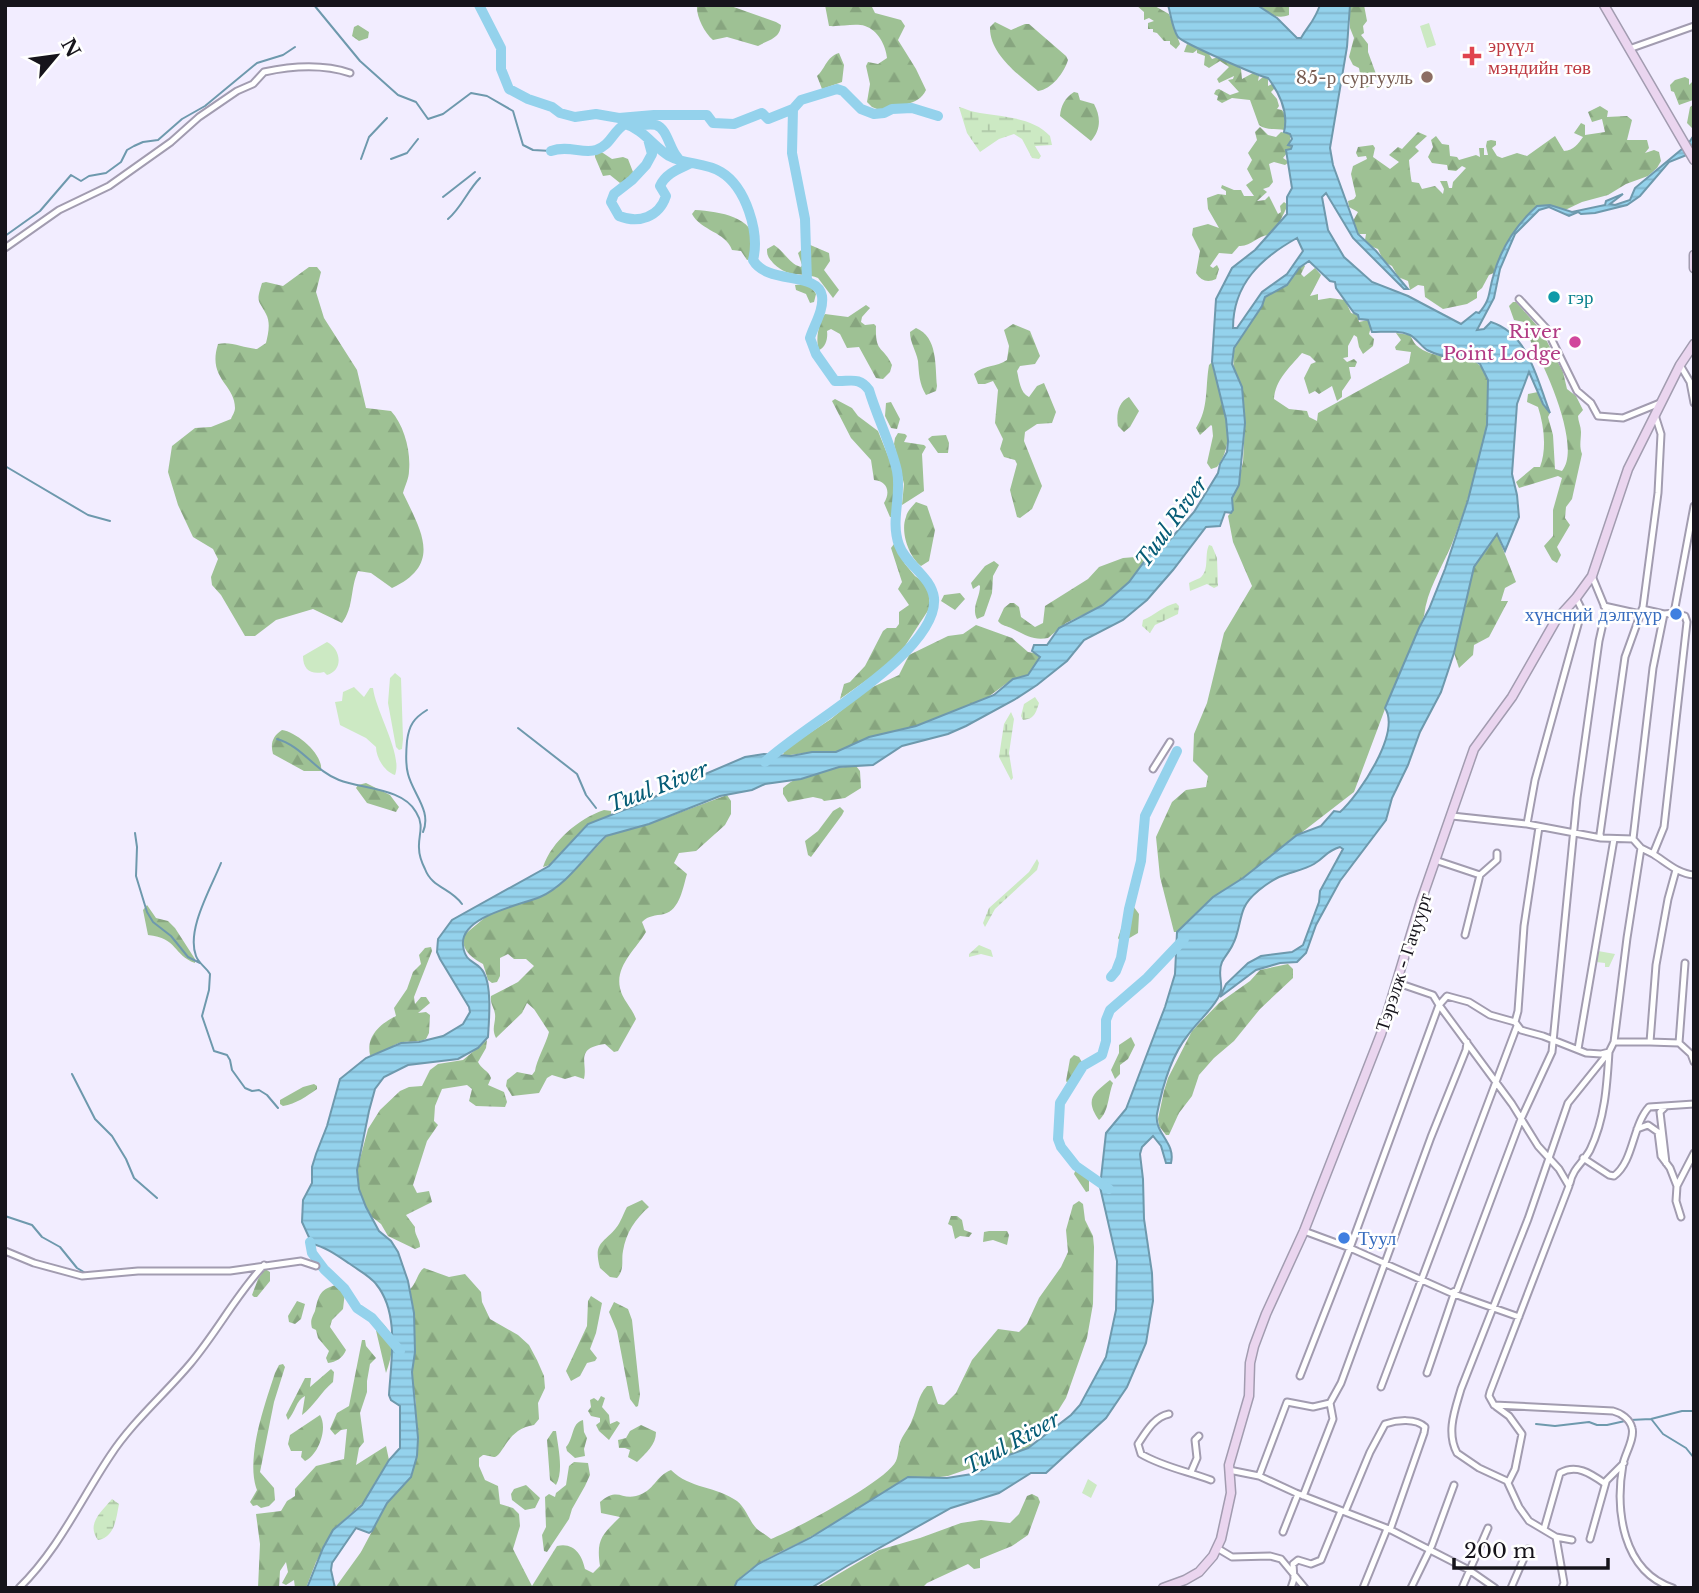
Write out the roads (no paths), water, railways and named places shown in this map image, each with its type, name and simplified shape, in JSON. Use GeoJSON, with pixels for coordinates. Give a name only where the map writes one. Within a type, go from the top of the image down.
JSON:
{"type":"FeatureCollection","features":[{"type":"Feature","properties":{"kind":"main road"},"geometry":{"type":"LineString","coordinates":[[1604,5],[1694,160]]}},
{"type":"Feature","properties":{"kind":"main road"},"geometry":{"type":"LineString","coordinates":[[1694,255],[1694,268]]}},
{"type":"Feature","properties":{"kind":"main road","name":"Тэрэлж - Гачуурт"},"geometry":{"type":"LineString","coordinates":[[1163,1588],[1195,1575],[1217,1548],[1231,1497],[1229,1471],[1249,1396],[1250,1363],[1254,1346],[1347,1123],[1398,984],[1460,787],[1479,741],[1516,690],[1556,620],[1592,576],[1628,469],[1680,365],[1694,344]]}},
{"type":"Feature","properties":{"kind":"street"},"geometry":{"type":"LineString","coordinates":[[1629,49],[1694,26]]}},
{"type":"Feature","properties":{"kind":"street"},"geometry":{"type":"LineString","coordinates":[[5,248],[60,210],[108,187],[171,142],[199,117],[237,91],[253,85],[264,72],[318,66],[350,73]]}},
{"type":"Feature","properties":{"kind":"street"},"geometry":{"type":"LineString","coordinates":[[1519,299],[1546,328],[1577,391],[1591,403],[1598,416],[1623,418],[1660,403]]}},
{"type":"Feature","properties":{"kind":"street"},"geometry":{"type":"LineString","coordinates":[[1680,365],[1690,382],[1694,403]]}},
{"type":"Feature","properties":{"kind":"street"},"geometry":{"type":"LineString","coordinates":[[1601,838],[1625,657],[1641,611],[1658,493],[1661,435],[1655,415]]}},
{"type":"Feature","properties":{"kind":"street"},"geometry":{"type":"LineString","coordinates":[[1674,613],[1694,506]]}},
{"type":"Feature","properties":{"kind":"street"},"geometry":{"type":"LineString","coordinates":[[1427,1373],[1454,1293],[1521,1119],[1552,1052],[1577,798],[1599,641],[1606,610],[1592,576]]}},
{"type":"Feature","properties":{"kind":"street"},"geometry":{"type":"LineString","coordinates":[[1527,824],[1535,780],[1582,610],[1576,598]]}},
{"type":"Feature","properties":{"kind":"street"},"geometry":{"type":"LineString","coordinates":[[1604,606],[1674,613],[1694,618]]}},
{"type":"Feature","properties":{"kind":"street"},"geometry":{"type":"LineString","coordinates":[[1664,614],[1651,681],[1633,839],[1641,848],[1653,853],[1676,870],[1686,875],[1694,875]]}},
{"type":"Feature","properties":{"kind":"street"},"geometry":{"type":"LineString","coordinates":[[1653,853],[1664,827],[1687,622],[1685,615]]}},
{"type":"Feature","properties":{"kind":"street"},"geometry":{"type":"LineString","coordinates":[[1153,769],[1170,742]]}},
{"type":"Feature","properties":{"kind":"street"},"geometry":{"type":"LineString","coordinates":[[1452,816],[1527,824],[1601,838],[1633,839]]}},
{"type":"Feature","properties":{"kind":"street"},"geometry":{"type":"LineString","coordinates":[[1381,1387],[1497,1084],[1501,1062],[1516,1024],[1524,926],[1539,827]]}},
{"type":"Feature","properties":{"kind":"street"},"geometry":{"type":"LineString","coordinates":[[1578,1049],[1614,839]]}},
{"type":"Feature","properties":{"kind":"street"},"geometry":{"type":"LineString","coordinates":[[1572,1541],[1556,1537],[1529,1521],[1508,1483],[1457,1453],[1451,1436],[1453,1413],[1528,1219],[1568,1103],[1614,1042],[1641,848]]}},
{"type":"Feature","properties":{"kind":"street"},"geometry":{"type":"LineString","coordinates":[[1465,935],[1480,875],[1497,860],[1497,853]]}},
{"type":"Feature","properties":{"kind":"street"},"geometry":{"type":"LineString","coordinates":[[1435,860],[1480,875]]}},
{"type":"Feature","properties":{"kind":"street"},"geometry":{"type":"LineString","coordinates":[[1650,1042],[1656,965],[1676,870]]}},
{"type":"Feature","properties":{"kind":"street"},"geometry":{"type":"LineString","coordinates":[[1679,1043],[1685,963]]}},
{"type":"Feature","properties":{"kind":"street"},"geometry":{"type":"LineString","coordinates":[[1398,984],[1433,995],[1569,1186]]}},
{"type":"Feature","properties":{"kind":"street"},"geometry":{"type":"LineString","coordinates":[[1300,1376],[1439,1004],[1445,997],[1469,1002],[1531,1034],[1543,1035],[1591,1055],[1609,1052]]}},
{"type":"Feature","properties":{"kind":"street"},"geometry":{"type":"LineString","coordinates":[[1283,1532],[1333,1419],[1330,1403],[1339,1388],[1467,1042]]}},
{"type":"Feature","properties":{"kind":"street"},"geometry":{"type":"LineString","coordinates":[[1614,1042],[1679,1043],[1691,1054],[1694,1062]]}},
{"type":"Feature","properties":{"kind":"street"},"geometry":{"type":"LineString","coordinates":[[1508,1483],[1515,1469],[1521,1434],[1509,1416],[1494,1405],[1489,1396],[1574,1169],[1590,1149],[1602,1117],[1607,1092],[1609,1052]]}},
{"type":"Feature","properties":{"kind":"street"},"geometry":{"type":"LineString","coordinates":[[1583,1158],[1614,1176],[1622,1169],[1637,1129],[1649,1107],[1694,1104]]}},
{"type":"Feature","properties":{"kind":"street"},"geometry":{"type":"LineString","coordinates":[[1665,1107],[1660,1112],[1666,1163]]}},
{"type":"Feature","properties":{"kind":"street"},"geometry":{"type":"LineString","coordinates":[[1637,1129],[1643,1125],[1656,1129],[1659,1149],[1677,1186]]}},
{"type":"Feature","properties":{"kind":"street"},"geometry":{"type":"LineString","coordinates":[[1681,1217],[1676,1201],[1677,1186],[1694,1153]]}},
{"type":"Feature","properties":{"kind":"street"},"geometry":{"type":"LineString","coordinates":[[1304,1231],[1350,1248],[1420,1281],[1519,1317]]}},
{"type":"Feature","properties":{"kind":"street"},"geometry":{"type":"LineString","coordinates":[[5,1251],[34,1263],[82,1276],[138,1271],[230,1271],[301,1261],[316,1266]]}},
{"type":"Feature","properties":{"kind":"street"},"geometry":{"type":"LineString","coordinates":[[19,1588],[36,1571],[75,1516],[110,1455],[149,1407],[190,1364],[246,1284],[264,1265]]}},
{"type":"Feature","properties":{"kind":"street"},"geometry":{"type":"LineString","coordinates":[[1259,1476],[1287,1402],[1313,1407],[1330,1403]]}},
{"type":"Feature","properties":{"kind":"street"},"geometry":{"type":"LineString","coordinates":[[1494,1405],[1555,1406],[1613,1410],[1621,1413],[1632,1426],[1633,1432],[1623,1463],[1620,1484],[1623,1526],[1631,1553],[1651,1576],[1673,1588]]}},
{"type":"Feature","properties":{"kind":"street"},"geometry":{"type":"LineString","coordinates":[[1169,1414],[1153,1423],[1138,1444],[1138,1450],[1163,1465],[1210,1480]]}},
{"type":"Feature","properties":{"kind":"street"},"geometry":{"type":"LineString","coordinates":[[1291,1588],[1293,1564],[1298,1560],[1311,1564],[1321,1560],[1385,1424],[1407,1420],[1422,1423],[1425,1427],[1424,1433],[1389,1529],[1363,1588]]}},
{"type":"Feature","properties":{"kind":"street"},"geometry":{"type":"LineString","coordinates":[[1191,1472],[1197,1458],[1195,1440],[1199,1436]]}},
{"type":"Feature","properties":{"kind":"street"},"geometry":{"type":"LineString","coordinates":[[1590,1539],[1606,1482],[1623,1463]]}},
{"type":"Feature","properties":{"kind":"street"},"geometry":{"type":"LineString","coordinates":[[1544,1529],[1562,1471],[1578,1468],[1606,1482]]}},
{"type":"Feature","properties":{"kind":"street"},"geometry":{"type":"LineString","coordinates":[[1229,1471],[1259,1476],[1389,1529],[1469,1570],[1496,1588]]}},
{"type":"Feature","properties":{"kind":"street"},"geometry":{"type":"LineString","coordinates":[[1411,1588],[1454,1485]]}},
{"type":"Feature","properties":{"kind":"street"},"geometry":{"type":"LineString","coordinates":[[1462,1588],[1488,1528]]}},
{"type":"Feature","properties":{"kind":"street"},"geometry":{"type":"LineString","coordinates":[[1556,1537],[1564,1583],[1562,1588]]}},
{"type":"Feature","properties":{"kind":"street"},"geometry":{"type":"LineString","coordinates":[[1217,1548],[1232,1558],[1276,1556],[1285,1562],[1305,1588]]}},
{"type":"Feature","properties":{"kind":"street"},"geometry":{"type":"LineString","coordinates":[[1510,1588],[1528,1549]]}},
{"type":"Feature","properties":{"kind":"water"},"geometry":{"type":"Polygon","coordinates":[[[1168,5],[1257,5],[1277,18],[1297,38],[1301,38],[1320,5],[1350,5],[1347,47],[1330,148],[1333,165],[1358,234],[1408,289],[1404,289],[1353,238],[1326,193],[1322,197],[1328,230],[1344,257],[1372,282],[1408,296],[1461,324],[1483,308],[1504,248],[1522,221],[1537,206],[1550,205],[1572,212],[1605,205],[1606,201],[1623,194],[1610,204],[1630,200],[1635,188],[1688,144],[1694,135],[1694,152],[1669,162],[1640,196],[1627,205],[1595,213],[1578,212],[1569,216],[1549,207],[1539,210],[1515,234],[1500,269],[1494,298],[1477,330],[1484,329],[1491,322],[1504,328],[1523,347],[1536,373],[1550,413],[1543,404],[1529,372],[1517,404],[1512,474],[1519,517],[1505,551],[1497,534],[1474,567],[1454,653],[1441,692],[1420,732],[1392,798],[1386,820],[1340,881],[1316,925],[1306,953],[1297,962],[1280,963],[1256,970],[1220,997],[1226,984],[1248,963],[1261,956],[1292,952],[1303,945],[1319,902],[1320,891],[1343,849],[1340,847],[1310,866],[1274,880],[1246,903],[1235,940],[1220,967],[1220,994],[1182,1043],[1172,1062],[1157,1114],[1159,1127],[1172,1156],[1171,1163],[1166,1163],[1161,1146],[1153,1136],[1142,1147],[1140,1154],[1153,1301],[1146,1343],[1127,1387],[1106,1418],[1046,1473],[1031,1473],[999,1493],[951,1508],[811,1588],[734,1588],[737,1581],[758,1564],[810,1538],[908,1477],[947,1478],[985,1469],[995,1460],[1028,1448],[1080,1405],[1106,1357],[1116,1310],[1117,1261],[1100,1187],[1106,1133],[1126,1109],[1165,1007],[1175,974],[1177,932],[1213,897],[1243,878],[1297,835],[1321,826],[1334,811],[1340,812],[1367,778],[1383,747],[1388,719],[1385,708],[1445,569],[1468,500],[1487,425],[1488,380],[1480,364],[1465,355],[1451,357],[1436,354],[1405,333],[1372,332],[1368,320],[1359,319],[1336,288],[1335,282],[1330,281],[1309,261],[1299,268],[1287,285],[1265,297],[1262,306],[1234,348],[1232,364],[1242,387],[1245,423],[1239,485],[1232,498],[1233,510],[1231,513],[1225,512],[1220,526],[1206,527],[1147,600],[1123,620],[1084,640],[1067,661],[1037,685],[966,726],[948,734],[902,746],[873,765],[839,767],[801,779],[765,784],[752,790],[720,796],[649,824],[606,836],[567,878],[550,892],[493,913],[471,926],[463,945],[466,956],[481,969],[487,979],[488,1037],[478,1048],[458,1059],[408,1065],[384,1077],[375,1089],[357,1170],[359,1189],[366,1207],[379,1231],[391,1241],[398,1252],[408,1281],[414,1313],[415,1352],[412,1372],[417,1456],[411,1477],[387,1503],[372,1531],[369,1533],[356,1528],[332,1563],[335,1588],[307,1588],[333,1530],[362,1505],[389,1460],[400,1448],[400,1406],[391,1400],[389,1395],[392,1337],[384,1296],[367,1276],[332,1252],[312,1244],[302,1222],[303,1200],[312,1183],[312,1167],[340,1079],[366,1058],[401,1043],[443,1036],[463,1024],[470,1012],[437,952],[438,939],[452,920],[549,866],[588,824],[745,757],[836,752],[869,737],[916,726],[994,695],[1013,679],[1028,675],[1040,657],[1032,651],[1034,645],[1047,645],[1059,628],[1103,605],[1129,582],[1152,551],[1168,542],[1194,512],[1218,473],[1227,452],[1228,441],[1226,419],[1212,362],[1216,299],[1232,268],[1255,250],[1287,214],[1287,197],[1292,188],[1286,150],[1291,149],[1292,146],[1288,145],[1292,139],[1290,134],[1284,132],[1282,104],[1268,78],[1221,59],[1178,37],[1168,5]],[[1297,238],[1261,264],[1244,285],[1238,298],[1233,328],[1237,328],[1262,292],[1287,274],[1303,251],[1297,238]]]}},
{"type":"Feature","properties":{"kind":"waterway"},"geometry":{"type":"LineString","coordinates":[[314,5],[360,61],[398,95],[416,102],[428,119],[443,114],[471,93],[487,96],[513,111],[523,145],[533,150],[551,151]]}},
{"type":"Feature","properties":{"kind":"waterway"},"geometry":{"type":"LineString","coordinates":[[479,5],[501,48],[501,69],[509,89],[560,113],[575,117],[596,114],[619,118],[707,115],[713,123],[734,124],[762,113],[768,119],[793,109],[801,100],[837,89],[843,91],[861,109],[874,114],[892,109],[912,108],[938,116]]}},
{"type":"Feature","properties":{"kind":"waterway"},"geometry":{"type":"LineString","coordinates":[[5,236],[40,211],[71,175],[81,181],[89,176],[106,173],[121,162],[127,150],[143,142],[158,140],[257,63],[283,55],[295,47]]}},
{"type":"Feature","properties":{"kind":"waterway"},"geometry":{"type":"LineString","coordinates":[[793,109],[792,153],[805,219],[807,281]]}},
{"type":"Feature","properties":{"kind":"waterway"},"geometry":{"type":"LineString","coordinates":[[361,159],[369,137],[387,118]]}},
{"type":"Feature","properties":{"kind":"waterway"},"geometry":{"type":"LineString","coordinates":[[551,151],[596,150],[605,145],[625,124],[637,130],[669,156],[715,169],[730,179],[744,199],[753,224],[753,260],[769,273],[812,283],[818,288],[822,296],[822,307],[810,338],[816,354],[835,381],[858,381],[869,390],[891,451],[898,480],[896,526],[899,545],[932,590],[934,598],[930,619],[915,642],[892,665],[765,762]]}},
{"type":"Feature","properties":{"kind":"waterway"},"geometry":{"type":"LineString","coordinates":[[632,126],[650,124],[660,127],[678,158]]}},
{"type":"Feature","properties":{"kind":"waterway"},"geometry":{"type":"LineString","coordinates":[[391,159],[407,153],[418,139]]}},
{"type":"Feature","properties":{"kind":"waterway"},"geometry":{"type":"LineString","coordinates":[[648,139],[652,154],[646,165],[614,194],[611,202],[619,216],[641,219],[653,214],[666,196],[660,186],[673,172],[691,163]]}},
{"type":"Feature","properties":{"kind":"waterway"},"geometry":{"type":"LineString","coordinates":[[443,197],[475,172]]}},
{"type":"Feature","properties":{"kind":"waterway"},"geometry":{"type":"LineString","coordinates":[[448,219],[480,178]]}},
{"type":"Feature","properties":{"kind":"waterway"},"geometry":{"type":"LineString","coordinates":[[5,466],[88,515],[110,521]]}},
{"type":"Feature","properties":{"kind":"waterway"},"geometry":{"type":"LineString","coordinates":[[423,832],[424,810],[410,781],[406,753],[411,726],[415,719],[427,710]]}},
{"type":"Feature","properties":{"kind":"waterway"},"geometry":{"type":"LineString","coordinates":[[518,728],[577,774],[586,795],[596,808]]}},
{"type":"Feature","properties":{"kind":"waterway"},"geometry":{"type":"LineString","coordinates":[[277,739],[294,747],[330,776],[381,790],[410,804],[420,822],[420,853],[428,875],[462,904]]}},
{"type":"Feature","properties":{"kind":"waterway"},"geometry":{"type":"LineString","coordinates":[[1111,977],[1121,958],[1141,861],[1145,816],[1177,751]]}},
{"type":"Feature","properties":{"kind":"waterway"},"geometry":{"type":"LineString","coordinates":[[135,833],[136,876],[147,912],[153,922],[171,936],[188,957],[200,963]]}},
{"type":"Feature","properties":{"kind":"waterway"},"geometry":{"type":"LineString","coordinates":[[221,863],[201,909],[194,934],[196,956],[210,974],[202,1016],[214,1051],[227,1055],[232,1070],[245,1088],[259,1090],[278,1108]]}},
{"type":"Feature","properties":{"kind":"waterway"},"geometry":{"type":"LineString","coordinates":[[1109,1189],[1076,1166],[1061,1147],[1058,1139],[1060,1103],[1083,1066],[1102,1055],[1106,1041],[1106,1020],[1110,1010],[1147,978],[1184,939]]}},
{"type":"Feature","properties":{"kind":"waterway"},"geometry":{"type":"LineString","coordinates":[[72,1074],[95,1119],[112,1136],[134,1178],[157,1198]]}},
{"type":"Feature","properties":{"kind":"waterway"},"geometry":{"type":"LineString","coordinates":[[5,1216],[32,1225],[42,1237],[60,1247],[77,1268],[87,1274]]}},
{"type":"Feature","properties":{"kind":"waterway"},"geometry":{"type":"LineString","coordinates":[[310,1242],[312,1253],[324,1269],[344,1288],[357,1308],[372,1318],[400,1351]]}},
{"type":"Feature","properties":{"kind":"waterway"},"geometry":{"type":"LineString","coordinates":[[1630,1420],[1694,1411]]}},
{"type":"Feature","properties":{"kind":"waterway"},"geometry":{"type":"LineString","coordinates":[[1652,1420],[1663,1434],[1686,1448],[1694,1458]]}},
{"type":"Feature","properties":{"kind":"waterway"},"geometry":{"type":"LineString","coordinates":[[1536,1424],[1555,1426],[1589,1422],[1607,1425],[1625,1421]]}},
{"type":"Feature","properties":{"kind":"place","name":"эрүүл мэндийн төв"},"geometry":{"type":"Point","coordinates":[1472,56]}},
{"type":"Feature","properties":{"kind":"place","name":"85-р сургууль"},"geometry":{"type":"Point","coordinates":[1427,77]}},
{"type":"Feature","properties":{"kind":"place","name":"гэр"},"geometry":{"type":"Point","coordinates":[1554,297]}},
{"type":"Feature","properties":{"kind":"place","name":"River Point Lodge"},"geometry":{"type":"Point","coordinates":[1575,342]}},
{"type":"Feature","properties":{"kind":"place","name":"хүнсний дэлгүүр"},"geometry":{"type":"Point","coordinates":[1676,614]}},
{"type":"Feature","properties":{"kind":"place","name":"Туул"},"geometry":{"type":"Point","coordinates":[1344,1238]}},
{"type":"Feature","properties":{"kind":"water label","name":"Tuul River"},"geometry":{"type":"Point","coordinates":[1172,522]}},
{"type":"Feature","properties":{"kind":"water label","name":"Tuul River"},"geometry":{"type":"Point","coordinates":[658,787]}},
{"type":"Feature","properties":{"kind":"water label","name":"Tuul River"},"geometry":{"type":"Point","coordinates":[1012,1443]}}]}
